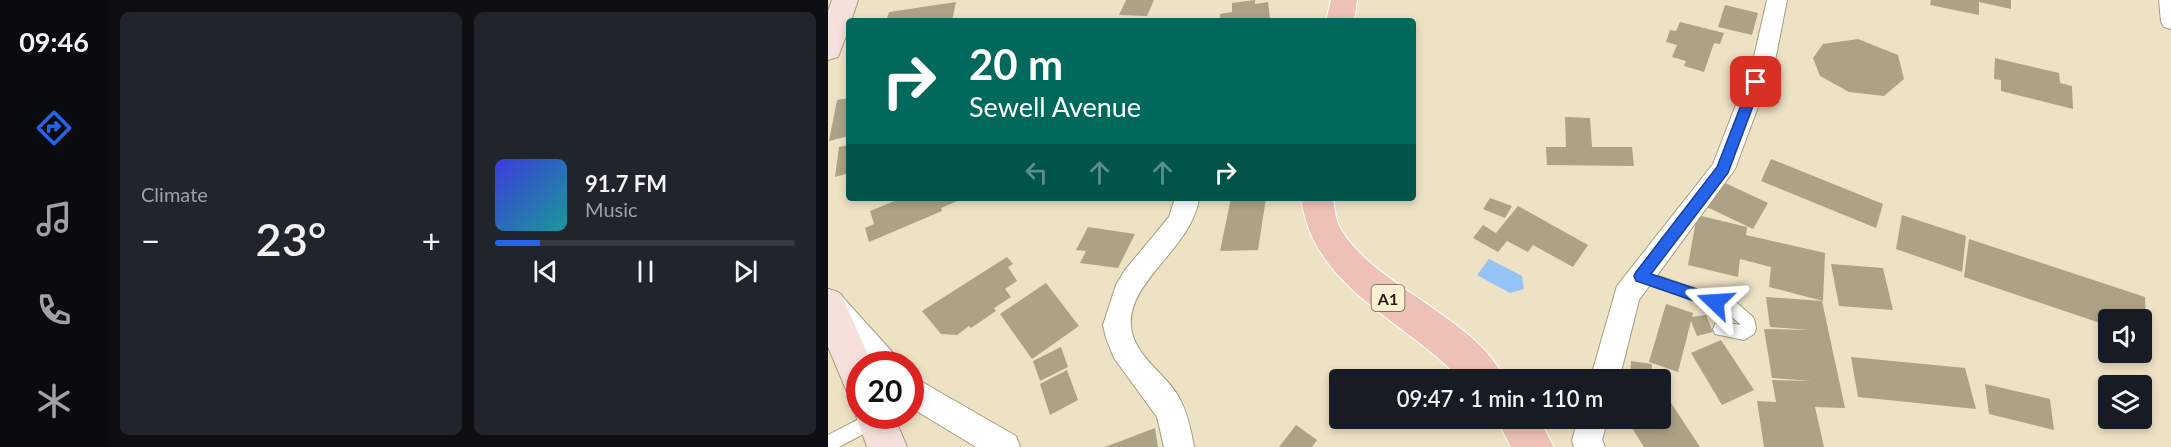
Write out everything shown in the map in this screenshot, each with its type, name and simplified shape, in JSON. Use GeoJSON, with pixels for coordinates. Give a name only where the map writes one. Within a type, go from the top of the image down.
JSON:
{"type":"FeatureCollection","features":[{"type":"Feature","properties":{"kind":"main road"},"geometry":{"type":"LineString","coordinates":[[828,50],[845,0]]}},
{"type":"Feature","properties":{"kind":"main road"},"geometry":{"type":"LineString","coordinates":[[1341,18],[1344,0]]}},
{"type":"Feature","properties":{"kind":"main road","name":"A1"},"geometry":{"type":"LineString","coordinates":[[1317,201],[1325,231],[1337,251],[1376,290],[1437,333],[1476,369]]}},
{"type":"Feature","properties":{"kind":"main road"},"geometry":{"type":"LineString","coordinates":[[828,303],[848,351]]}},
{"type":"Feature","properties":{"kind":"main road"},"geometry":{"type":"LineString","coordinates":[[1522,429],[1534,447]]}},
{"type":"Feature","properties":{"kind":"street"},"geometry":{"type":"LineString","coordinates":[[1607,369],[1627,295],[1723,169],[1764,61],[1777,0]]}},
{"type":"Feature","properties":{"kind":"street"},"geometry":{"type":"LineString","coordinates":[[2169,0],[2171,22]]}},
{"type":"Feature","properties":{"kind":"street"},"geometry":{"type":"LineString","coordinates":[[1179,447],[1175,423],[1165,403],[1134,364],[1117,326],[1121,300],[1128,283],[1145,261],[1165,242],[1181,220],[1187,201]]}},
{"type":"Feature","properties":{"kind":"street"},"geometry":{"type":"LineString","coordinates":[[828,303],[872,351]]}},
{"type":"Feature","properties":{"kind":"street"},"geometry":{"type":"LineString","coordinates":[[924,400],[1005,447]]}},
{"type":"Feature","properties":{"kind":"street"},"geometry":{"type":"LineString","coordinates":[[1590,429],[1587,441],[1590,447]]}},
{"type":"Feature","properties":{"kind":"lane"},"geometry":{"type":"LineString","coordinates":[[1641,276],[1732,308],[1748,322],[1749,329],[1744,333],[1720,329]]}},
{"type":"Feature","properties":{"kind":"lane"},"geometry":{"type":"LineString","coordinates":[[828,444],[873,429]]}},
{"type":"Feature","properties":{"kind":"water"},"geometry":{"type":"Polygon","coordinates":[[[1489,259],[1522,276],[1524,289],[1510,293],[1477,275],[1489,259]]]}},
{"type":"Feature","properties":{"kind":"building"},"geometry":{"type":"Polygon","coordinates":[[[1126,0],[1154,0],[1147,16],[1119,15],[1126,0]]]}},
{"type":"Feature","properties":{"kind":"building"},"geometry":{"type":"Polygon","coordinates":[[[1255,0],[1255,4],[1268,2],[1270,18],[1220,18],[1220,14],[1232,12],[1232,3],[1255,0]]]}},
{"type":"Feature","properties":{"kind":"building"},"geometry":{"type":"Polygon","coordinates":[[[1931,0],[2011,0],[2011,9],[1979,2],[1979,15],[1930,5],[1931,0]]]}},
{"type":"Feature","properties":{"kind":"building"},"geometry":{"type":"Polygon","coordinates":[[[956,2],[953,18],[887,18],[889,12],[956,2]]]}},
{"type":"Feature","properties":{"kind":"building"},"geometry":{"type":"Polygon","coordinates":[[[1725,5],[1758,13],[1752,35],[1718,27],[1725,5]]]}},
{"type":"Feature","properties":{"kind":"building"},"geometry":{"type":"Polygon","coordinates":[[[1680,22],[1724,33],[1720,44],[1714,43],[1704,72],[1684,66],[1686,61],[1672,57],[1677,45],[1666,42],[1670,30],[1676,31],[1680,22]]]}},
{"type":"Feature","properties":{"kind":"building"},"geometry":{"type":"Polygon","coordinates":[[[1858,39],[1898,55],[1904,79],[1884,96],[1849,92],[1820,76],[1813,58],[1823,44],[1858,39]]]}},
{"type":"Feature","properties":{"kind":"building"},"geometry":{"type":"Polygon","coordinates":[[[1995,58],[2059,73],[2060,83],[2072,86],[2073,109],[2001,91],[2001,80],[1994,79],[1995,58]]]}},
{"type":"Feature","properties":{"kind":"building"},"geometry":{"type":"Polygon","coordinates":[[[846,98],[846,137],[829,141],[837,100],[846,98]]]}},
{"type":"Feature","properties":{"kind":"building"},"geometry":{"type":"Polygon","coordinates":[[[1565,117],[1590,118],[1592,147],[1632,147],[1634,166],[1547,165],[1546,147],[1566,147],[1565,117]]]}},
{"type":"Feature","properties":{"kind":"building"},"geometry":{"type":"Polygon","coordinates":[[[846,146],[846,174],[835,177],[839,147],[846,146]]]}},
{"type":"Feature","properties":{"kind":"building"},"geometry":{"type":"Polygon","coordinates":[[[1771,159],[1883,204],[1876,228],[1761,181],[1771,159]]]}},
{"type":"Feature","properties":{"kind":"building"},"geometry":{"type":"Polygon","coordinates":[[[1723,182],[1768,203],[1753,229],[1707,207],[1723,182]]]}},
{"type":"Feature","properties":{"kind":"building"},"geometry":{"type":"Polygon","coordinates":[[[1490,198],[1512,206],[1505,218],[1483,209],[1490,198]]]}},
{"type":"Feature","properties":{"kind":"building"},"geometry":{"type":"Polygon","coordinates":[[[895,201],[957,201],[941,208],[942,211],[869,242],[865,228],[874,224],[870,211],[895,201]]]}},
{"type":"Feature","properties":{"kind":"building"},"geometry":{"type":"Polygon","coordinates":[[[1230,201],[1266,201],[1258,250],[1220,251],[1230,201]]]}},
{"type":"Feature","properties":{"kind":"building"},"geometry":{"type":"Polygon","coordinates":[[[1518,206],[1588,245],[1573,267],[1533,245],[1528,252],[1507,241],[1498,252],[1473,238],[1483,225],[1496,233],[1518,206]]]}},
{"type":"Feature","properties":{"kind":"building"},"geometry":{"type":"Polygon","coordinates":[[[1697,215],[1747,227],[1746,235],[1825,253],[1823,301],[1769,287],[1771,267],[1740,259],[1738,277],[1688,265],[1697,215]]]}},
{"type":"Feature","properties":{"kind":"building"},"geometry":{"type":"Polygon","coordinates":[[[1902,215],[1966,236],[1962,272],[1896,249],[1902,215]]]}},
{"type":"Feature","properties":{"kind":"building"},"geometry":{"type":"Polygon","coordinates":[[[1088,227],[1135,234],[1118,268],[1080,263],[1086,251],[1076,250],[1088,227]]]}},
{"type":"Feature","properties":{"kind":"building"},"geometry":{"type":"Polygon","coordinates":[[[1969,239],[2145,297],[2146,309],[2098,309],[2098,322],[1964,277],[1969,239]]]}},
{"type":"Feature","properties":{"kind":"building"},"geometry":{"type":"Polygon","coordinates":[[[1007,257],[1013,264],[1008,267],[1017,281],[1005,289],[1011,297],[994,308],[996,311],[971,328],[969,326],[957,335],[941,334],[922,311],[1007,257]]]}},
{"type":"Feature","properties":{"kind":"building"},"geometry":{"type":"Polygon","coordinates":[[[1831,264],[1883,268],[1893,310],[1839,306],[1831,264]]]}},
{"type":"Feature","properties":{"kind":"building"},"geometry":{"type":"Polygon","coordinates":[[[1046,283],[1079,326],[1032,359],[1000,314],[1046,283]]]}},
{"type":"Feature","properties":{"kind":"building"},"geometry":{"type":"Polygon","coordinates":[[[1766,297],[1822,301],[1845,408],[1815,407],[1824,447],[1764,447],[1757,401],[1776,402],[1772,380],[1812,381],[1772,378],[1764,329],[1809,330],[1770,327],[1766,297]]]}},
{"type":"Feature","properties":{"kind":"building"},"geometry":{"type":"Polygon","coordinates":[[[1666,304],[1693,313],[1692,317],[1706,315],[1713,332],[1697,336],[1691,321],[1678,372],[1649,362],[1666,304]]]}},
{"type":"Feature","properties":{"kind":"building"},"geometry":{"type":"Polygon","coordinates":[[[1721,340],[1754,390],[1722,405],[1691,353],[1721,340]]]}},
{"type":"Feature","properties":{"kind":"building"},"geometry":{"type":"Polygon","coordinates":[[[1061,347],[1068,367],[1040,381],[1033,361],[1061,347]]]}},
{"type":"Feature","properties":{"kind":"building"},"geometry":{"type":"Polygon","coordinates":[[[1851,357],[1965,368],[1976,409],[1858,397],[1851,357]]]}},
{"type":"Feature","properties":{"kind":"building"},"geometry":{"type":"Polygon","coordinates":[[[1631,361],[1652,364],[1652,369],[1630,369],[1631,361]]]}},
{"type":"Feature","properties":{"kind":"building"},"geometry":{"type":"Polygon","coordinates":[[[1067,370],[1078,400],[1050,415],[1040,384],[1067,370]]]}},
{"type":"Feature","properties":{"kind":"building"},"geometry":{"type":"Polygon","coordinates":[[[1985,384],[2050,399],[2054,430],[1989,414],[1985,384]]]}},
{"type":"Feature","properties":{"kind":"building"},"geometry":{"type":"Polygon","coordinates":[[[1671,403],[1700,447],[1644,447],[1633,429],[1671,429],[1671,403]]]}},
{"type":"Feature","properties":{"kind":"building"},"geometry":{"type":"Polygon","coordinates":[[[1296,425],[1317,440],[1312,447],[1279,447],[1296,425]]]}},
{"type":"Feature","properties":{"kind":"building"},"geometry":{"type":"Polygon","coordinates":[[[1155,428],[1158,447],[1105,447],[1155,428]]]}},
{"type":"Feature","properties":{"kind":"route"},"geometry":{"type":"LineString","coordinates":[[1715,302],[1641,276],[1723,169],[1756,82]]}}]}
